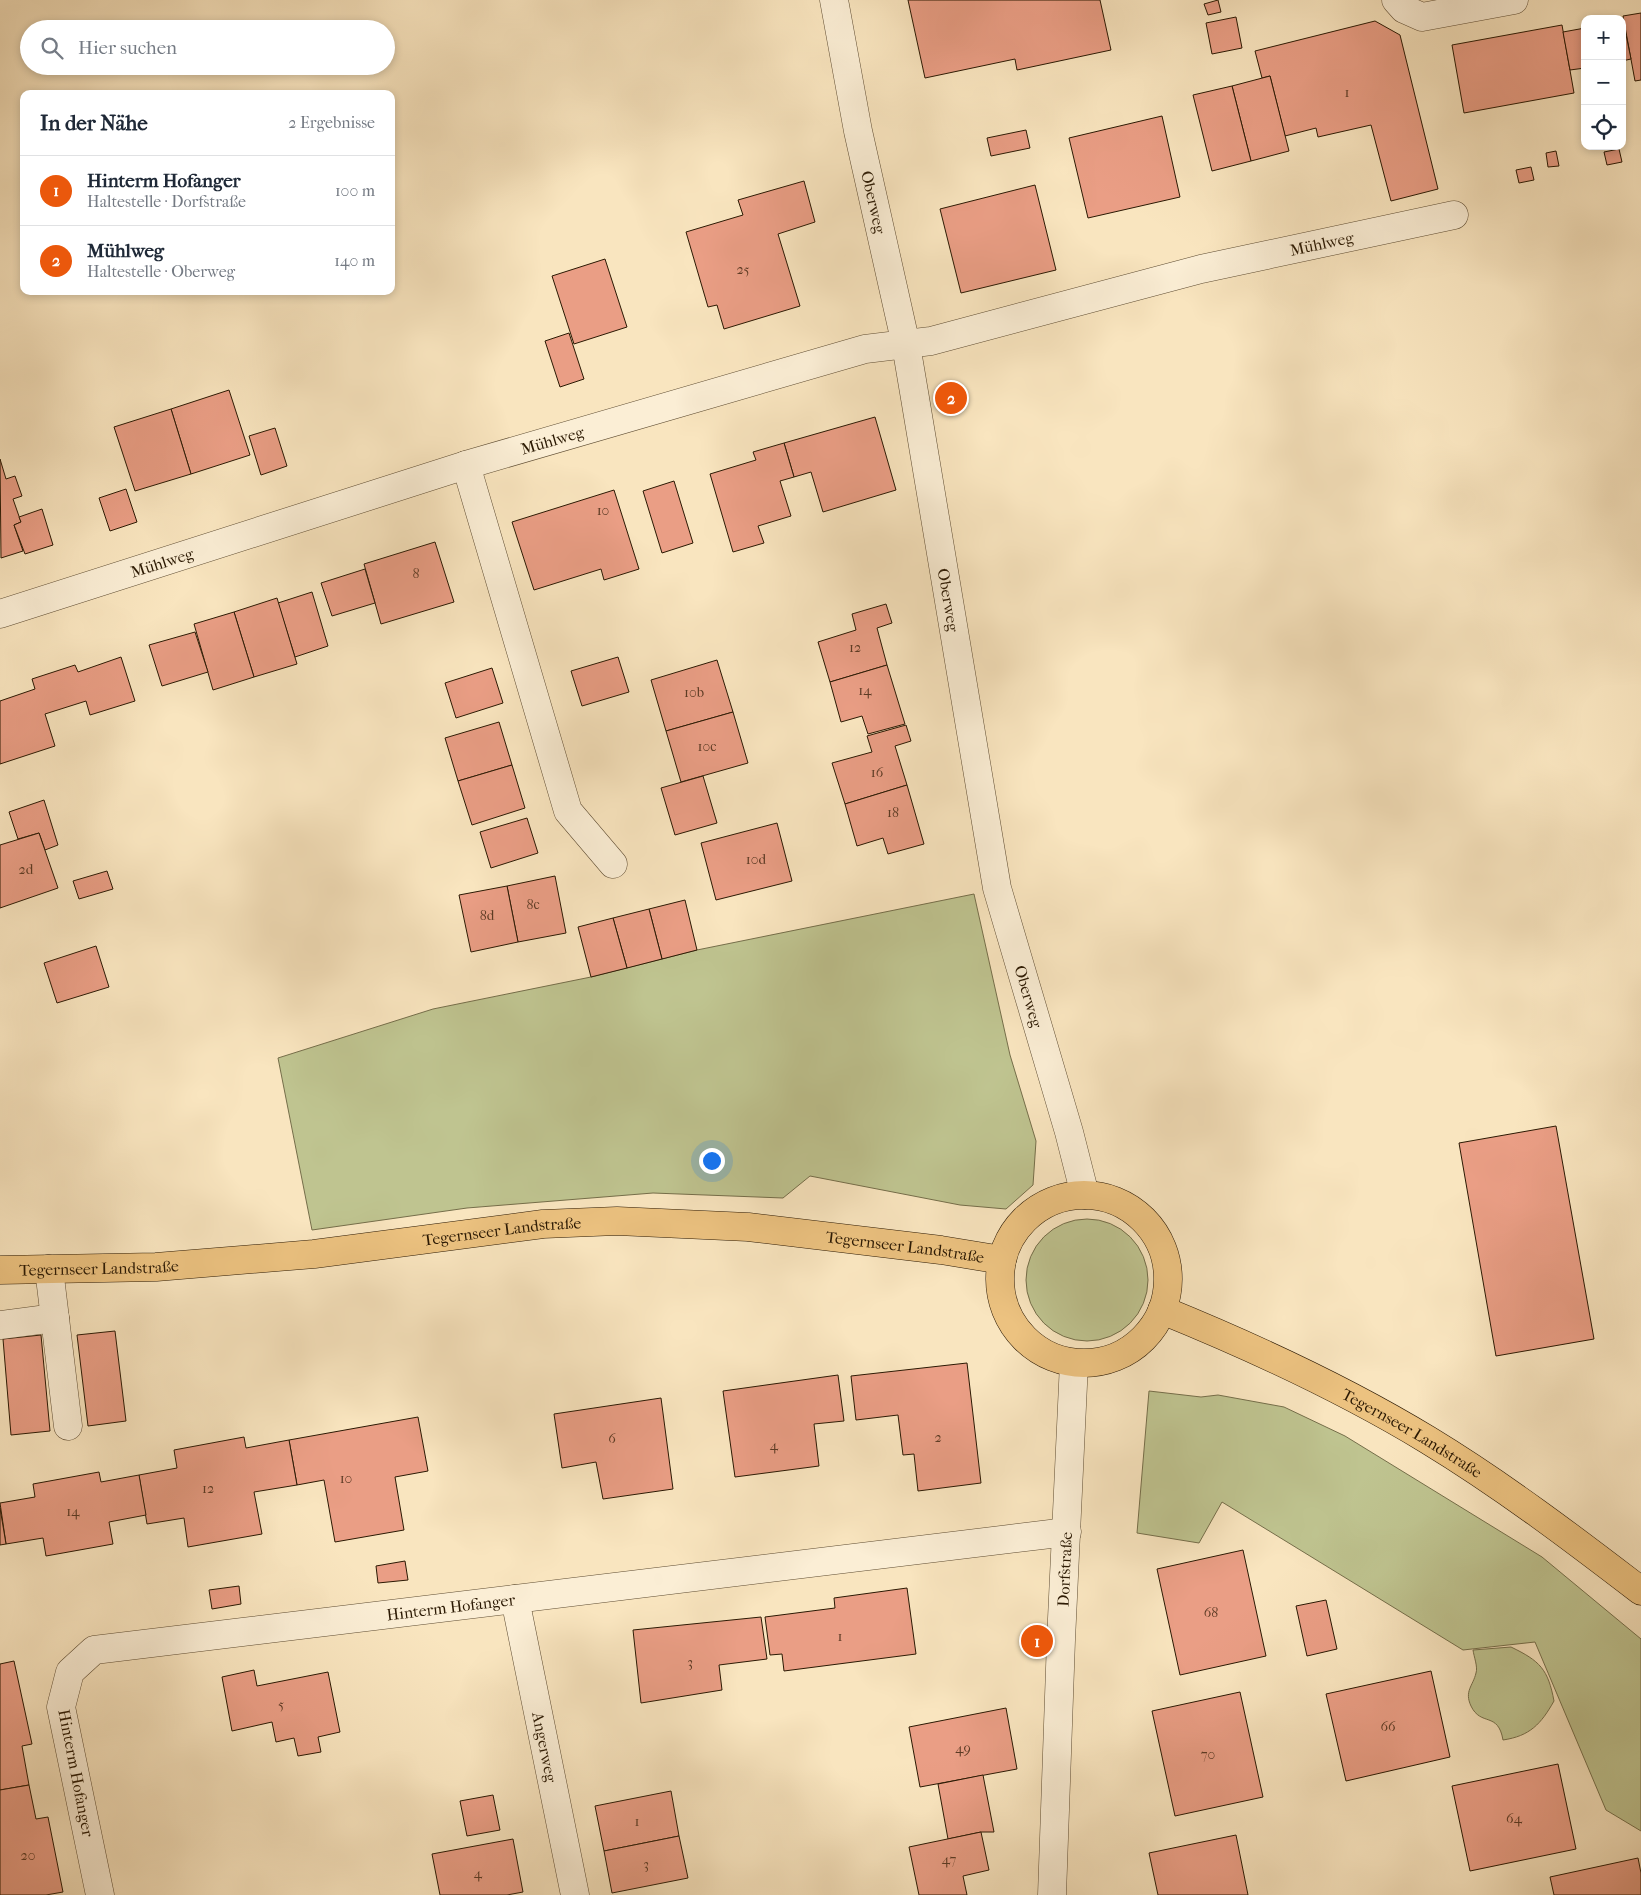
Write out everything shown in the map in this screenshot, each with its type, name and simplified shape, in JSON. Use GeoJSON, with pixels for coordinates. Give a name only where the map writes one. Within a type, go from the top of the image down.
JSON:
{"type":"FeatureCollection","features":[{"type":"Feature","properties":{"kind":"main road","name":"Tegernseer Landstraße"},"geometry":{"type":"LineString","coordinates":[[1085,1195],[1115,1201],[1137,1214],[1155,1234],[1166,1258],[1168,1285],[1162,1310],[1148,1334],[1127,1351],[1102,1361],[1074,1363],[1051,1357],[1044,1353],[1031,1344],[1015,1328],[1004,1306],[1000,1284],[1002,1260],[1010,1238],[1025,1220],[1044,1205],[1066,1197],[1085,1195]]}},
{"type":"Feature","properties":{"kind":"main road","name":"Tegernseer Landstraße"},"geometry":{"type":"LineString","coordinates":[[0,1270],[156,1267],[314,1254],[543,1224],[617,1221],[748,1227],[940,1250],[1002,1260]]}},
{"type":"Feature","properties":{"kind":"main road","name":"Tegernseer Landstraße"},"geometry":{"type":"LineString","coordinates":[[1162,1310],[1221,1334],[1323,1383],[1427,1439],[1512,1495],[1641,1591]]}},
{"type":"Feature","properties":{"kind":"street","name":"Oberweg"},"geometry":{"type":"LineString","coordinates":[[834,0],[860,140],[906,345],[997,888],[1069,1132],[1085,1195]]}},
{"type":"Feature","properties":{"kind":"street"},"geometry":{"type":"LineString","coordinates":[[1396,0],[1404,9],[1422,17],[1514,0]]}},
{"type":"Feature","properties":{"kind":"street","name":"Mühlweg"},"geometry":{"type":"LineString","coordinates":[[0,614],[466,465],[865,349],[931,341],[1201,269],[1454,216]]}},
{"type":"Feature","properties":{"kind":"street"},"geometry":{"type":"LineString","coordinates":[[466,465],[568,811],[613,864]]}},
{"type":"Feature","properties":{"kind":"street"},"geometry":{"type":"LineString","coordinates":[[49,1269],[68,1426]]}},
{"type":"Feature","properties":{"kind":"street"},"geometry":{"type":"LineString","coordinates":[[0,1325],[55,1318]]}},
{"type":"Feature","properties":{"kind":"street","name":"Dorfstraße"},"geometry":{"type":"LineString","coordinates":[[1052,1895],[1060,1640],[1067,1532],[1074,1363]]}},
{"type":"Feature","properties":{"kind":"street","name":"Hinterm Hofanger"},"geometry":{"type":"LineString","coordinates":[[100,1895],[62,1707],[70,1672],[94,1650],[1067,1532]]}},
{"type":"Feature","properties":{"kind":"street","name":"Angerweg"},"geometry":{"type":"LineString","coordinates":[[515,1599],[575,1895]]}},
{"type":"Feature","properties":{"kind":"green space"},"geometry":{"type":"Polygon","coordinates":[[[974,894],[1010,1055],[1036,1141],[1033,1185],[1006,1209],[960,1205],[810,1176],[783,1198],[653,1193],[467,1208],[312,1230],[278,1058],[433,1009],[591,977],[697,950],[974,894]]]}},
{"type":"Feature","properties":{"kind":"green space"},"geometry":{"type":"Polygon","coordinates":[[[1087,1219],[1110,1223],[1130,1237],[1144,1257],[1148,1280],[1144,1303],[1130,1323],[1110,1337],[1087,1341],[1064,1337],[1044,1323],[1030,1303],[1026,1280],[1030,1257],[1044,1237],[1064,1223],[1087,1219]]]}},
{"type":"Feature","properties":{"kind":"green space"},"geometry":{"type":"Polygon","coordinates":[[[1149,1391],[1201,1397],[1218,1395],[1284,1407],[1345,1436],[1542,1557],[1641,1639],[1641,1831],[1606,1810],[1535,1642],[1463,1650],[1222,1502],[1199,1543],[1137,1533],[1149,1391]]]}},
{"type":"Feature","properties":{"kind":"green space"},"geometry":{"type":"Polygon","coordinates":[[[1511,1647],[1529,1657],[1541,1667],[1549,1681],[1554,1701],[1534,1728],[1521,1735],[1503,1740],[1497,1725],[1475,1712],[1468,1696],[1476,1671],[1473,1650],[1511,1647]]]}},
{"type":"Feature","properties":{"kind":"building"},"geometry":{"type":"Polygon","coordinates":[[[908,0],[1100,0],[1111,50],[1017,70],[1015,59],[925,78],[908,0]]]}},
{"type":"Feature","properties":{"kind":"building"},"geometry":{"type":"Polygon","coordinates":[[[1218,0],[1221,12],[1208,15],[1204,4],[1218,0]]]}},
{"type":"Feature","properties":{"kind":"building"},"geometry":{"type":"Polygon","coordinates":[[[1641,13],[1641,80],[1635,81],[1626,32],[1626,16],[1641,13]]]}},
{"type":"Feature","properties":{"kind":"building"},"geometry":{"type":"Polygon","coordinates":[[[1236,17],[1242,48],[1212,54],[1206,23],[1236,17]]]}},
{"type":"Feature","properties":{"kind":"building"},"geometry":{"type":"Polygon","coordinates":[[[1375,21],[1400,35],[1438,189],[1391,201],[1371,125],[1318,137],[1316,128],[1285,136],[1270,76],[1262,78],[1255,51],[1375,21]]]}},
{"type":"Feature","properties":{"kind":"building"},"geometry":{"type":"Polygon","coordinates":[[[1562,25],[1574,93],[1464,113],[1452,45],[1562,25]]]}},
{"type":"Feature","properties":{"kind":"building"},"geometry":{"type":"Polygon","coordinates":[[[1581,29],[1581,69],[1570,70],[1563,32],[1581,29]]]}},
{"type":"Feature","properties":{"kind":"building"},"geometry":{"type":"Polygon","coordinates":[[[1626,35],[1631,59],[1626,60],[1626,35]]]}},
{"type":"Feature","properties":{"kind":"building"},"geometry":{"type":"Polygon","coordinates":[[[1270,76],[1289,151],[1251,161],[1232,86],[1270,76]]]}},
{"type":"Feature","properties":{"kind":"building"},"geometry":{"type":"Polygon","coordinates":[[[1232,86],[1251,161],[1212,171],[1193,95],[1232,86]]]}},
{"type":"Feature","properties":{"kind":"building"},"geometry":{"type":"Polygon","coordinates":[[[1162,116],[1180,197],[1088,218],[1069,138],[1162,116]]]}},
{"type":"Feature","properties":{"kind":"building"},"geometry":{"type":"Polygon","coordinates":[[[1026,130],[1030,148],[991,156],[987,138],[1026,130]]]}},
{"type":"Feature","properties":{"kind":"building"},"geometry":{"type":"Polygon","coordinates":[[[1619,150],[1622,162],[1607,165],[1604,152],[1619,150]]]}},
{"type":"Feature","properties":{"kind":"building"},"geometry":{"type":"Polygon","coordinates":[[[1556,151],[1559,166],[1548,167],[1546,153],[1556,151]]]}},
{"type":"Feature","properties":{"kind":"building"},"geometry":{"type":"Polygon","coordinates":[[[1531,167],[1534,180],[1519,183],[1516,170],[1531,167]]]}},
{"type":"Feature","properties":{"kind":"building"},"geometry":{"type":"Polygon","coordinates":[[[804,181],[815,222],[778,234],[800,306],[724,329],[717,305],[708,307],[686,232],[743,215],[738,200],[804,181]]]}},
{"type":"Feature","properties":{"kind":"building"},"geometry":{"type":"Polygon","coordinates":[[[1035,185],[1056,270],[961,293],[940,209],[1035,185]]]}},
{"type":"Feature","properties":{"kind":"building"},"geometry":{"type":"Polygon","coordinates":[[[605,259],[627,327],[574,344],[552,276],[605,259]]]}},
{"type":"Feature","properties":{"kind":"building"},"geometry":{"type":"Polygon","coordinates":[[[569,333],[584,379],[560,387],[545,341],[569,333]]]}},
{"type":"Feature","properties":{"kind":"building"},"geometry":{"type":"Polygon","coordinates":[[[229,390],[250,455],[191,474],[171,409],[229,390]]]}},
{"type":"Feature","properties":{"kind":"building"},"geometry":{"type":"Polygon","coordinates":[[[171,409],[191,474],[135,491],[114,427],[171,409]]]}},
{"type":"Feature","properties":{"kind":"building"},"geometry":{"type":"Polygon","coordinates":[[[875,417],[896,490],[823,512],[811,472],[794,477],[784,443],[875,417]]]}},
{"type":"Feature","properties":{"kind":"building"},"geometry":{"type":"Polygon","coordinates":[[[275,428],[287,466],[261,475],[249,436],[275,428]]]}},
{"type":"Feature","properties":{"kind":"building"},"geometry":{"type":"Polygon","coordinates":[[[784,443],[794,477],[780,481],[791,516],[758,526],[764,543],[733,552],[710,474],[756,460],[753,452],[784,443]]]}},
{"type":"Feature","properties":{"kind":"building"},"geometry":{"type":"Polygon","coordinates":[[[0,459],[6,479],[15,476],[22,496],[13,499],[21,522],[14,525],[23,551],[1,558],[0,459]]]}},
{"type":"Feature","properties":{"kind":"building"},"geometry":{"type":"Polygon","coordinates":[[[674,481],[693,543],[662,553],[643,491],[674,481]]]}},
{"type":"Feature","properties":{"kind":"building"},"geometry":{"type":"Polygon","coordinates":[[[126,489],[137,522],[110,531],[99,498],[126,489]]]}},
{"type":"Feature","properties":{"kind":"building"},"geometry":{"type":"Polygon","coordinates":[[[614,490],[639,569],[604,580],[601,569],[534,590],[512,522],[614,490]]]}},
{"type":"Feature","properties":{"kind":"building"},"geometry":{"type":"Polygon","coordinates":[[[42,509],[53,545],[25,554],[14,525],[21,522],[19,517],[42,509]]]}},
{"type":"Feature","properties":{"kind":"building"},"geometry":{"type":"Polygon","coordinates":[[[435,542],[454,602],[381,624],[364,564],[435,542]]]}},
{"type":"Feature","properties":{"kind":"building"},"geometry":{"type":"Polygon","coordinates":[[[365,569],[375,603],[332,616],[321,583],[365,569]]]}},
{"type":"Feature","properties":{"kind":"building"},"geometry":{"type":"Polygon","coordinates":[[[312,592],[328,646],[295,657],[278,603],[312,592]]]}},
{"type":"Feature","properties":{"kind":"building"},"geometry":{"type":"Polygon","coordinates":[[[277,598],[297,664],[254,677],[234,612],[277,598]]]}},
{"type":"Feature","properties":{"kind":"building"},"geometry":{"type":"Polygon","coordinates":[[[886,604],[892,623],[877,628],[887,665],[830,682],[818,642],[856,630],[852,614],[886,604]]]}},
{"type":"Feature","properties":{"kind":"building"},"geometry":{"type":"Polygon","coordinates":[[[234,612],[254,677],[213,690],[194,624],[234,612]]]}},
{"type":"Feature","properties":{"kind":"building"},"geometry":{"type":"Polygon","coordinates":[[[195,632],[208,672],[162,686],[149,645],[195,632]]]}},
{"type":"Feature","properties":{"kind":"building"},"geometry":{"type":"Polygon","coordinates":[[[121,657],[135,701],[90,715],[86,701],[45,714],[55,746],[0,764],[0,701],[35,689],[32,679],[75,665],[78,672],[121,657]]]}},
{"type":"Feature","properties":{"kind":"building"},"geometry":{"type":"Polygon","coordinates":[[[618,657],[629,692],[582,706],[571,671],[618,657]]]}},
{"type":"Feature","properties":{"kind":"building"},"geometry":{"type":"Polygon","coordinates":[[[717,660],[733,712],[666,731],[651,680],[717,660]]]}},
{"type":"Feature","properties":{"kind":"building"},"geometry":{"type":"Polygon","coordinates":[[[887,665],[905,724],[868,734],[862,716],[841,722],[830,682],[887,665]]]}},
{"type":"Feature","properties":{"kind":"building"},"geometry":{"type":"Polygon","coordinates":[[[492,668],[503,703],[456,718],[445,683],[492,668]]]}},
{"type":"Feature","properties":{"kind":"building"},"geometry":{"type":"Polygon","coordinates":[[[733,712],[748,763],[681,782],[666,731],[733,712]]]}},
{"type":"Feature","properties":{"kind":"building"},"geometry":{"type":"Polygon","coordinates":[[[499,722],[512,765],[458,781],[445,738],[499,722]]]}},
{"type":"Feature","properties":{"kind":"building"},"geometry":{"type":"Polygon","coordinates":[[[906,725],[911,741],[895,746],[907,785],[845,804],[832,763],[872,752],[867,736],[906,725]]]}},
{"type":"Feature","properties":{"kind":"building"},"geometry":{"type":"Polygon","coordinates":[[[512,765],[525,808],[472,825],[458,781],[512,765]]]}},
{"type":"Feature","properties":{"kind":"building"},"geometry":{"type":"Polygon","coordinates":[[[703,776],[717,823],[675,835],[661,788],[703,776]]]}},
{"type":"Feature","properties":{"kind":"building"},"geometry":{"type":"Polygon","coordinates":[[[907,785],[924,844],[888,854],[883,838],[857,846],[845,804],[907,785]]]}},
{"type":"Feature","properties":{"kind":"building"},"geometry":{"type":"Polygon","coordinates":[[[44,800],[58,845],[45,850],[39,833],[18,839],[9,812],[44,800]]]}},
{"type":"Feature","properties":{"kind":"building"},"geometry":{"type":"Polygon","coordinates":[[[527,818],[538,853],[491,868],[480,832],[527,818]]]}},
{"type":"Feature","properties":{"kind":"building"},"geometry":{"type":"Polygon","coordinates":[[[777,823],[792,881],[716,900],[701,843],[777,823]]]}},
{"type":"Feature","properties":{"kind":"building"},"geometry":{"type":"Polygon","coordinates":[[[39,833],[58,888],[0,908],[0,845],[39,833]]]}},
{"type":"Feature","properties":{"kind":"building"},"geometry":{"type":"Polygon","coordinates":[[[107,871],[113,889],[79,899],[73,881],[107,871]]]}},
{"type":"Feature","properties":{"kind":"building"},"geometry":{"type":"Polygon","coordinates":[[[555,876],[566,933],[518,942],[507,886],[555,876]]]}},
{"type":"Feature","properties":{"kind":"building"},"geometry":{"type":"Polygon","coordinates":[[[507,886],[518,942],[471,952],[459,895],[507,886]]]}},
{"type":"Feature","properties":{"kind":"building"},"geometry":{"type":"Polygon","coordinates":[[[685,900],[697,950],[662,959],[649,909],[685,900]]]}},
{"type":"Feature","properties":{"kind":"building"},"geometry":{"type":"Polygon","coordinates":[[[649,909],[662,959],[627,968],[613,918],[649,909]]]}},
{"type":"Feature","properties":{"kind":"building"},"geometry":{"type":"Polygon","coordinates":[[[613,918],[627,968],[591,977],[578,927],[613,918]]]}},
{"type":"Feature","properties":{"kind":"building"},"geometry":{"type":"Polygon","coordinates":[[[96,946],[109,987],[57,1003],[44,963],[96,946]]]}},
{"type":"Feature","properties":{"kind":"building"},"geometry":{"type":"Polygon","coordinates":[[[1556,1126],[1594,1339],[1496,1356],[1459,1143],[1556,1126]]]}},
{"type":"Feature","properties":{"kind":"building"},"geometry":{"type":"Polygon","coordinates":[[[115,1331],[126,1421],[88,1426],[77,1335],[115,1331]]]}},
{"type":"Feature","properties":{"kind":"building"},"geometry":{"type":"Polygon","coordinates":[[[41,1335],[50,1431],[11,1435],[3,1339],[41,1335]]]}},
{"type":"Feature","properties":{"kind":"building"},"geometry":{"type":"Polygon","coordinates":[[[967,1363],[981,1483],[918,1491],[914,1454],[903,1455],[898,1415],[856,1420],[851,1376],[967,1363]]]}},
{"type":"Feature","properties":{"kind":"building"},"geometry":{"type":"Polygon","coordinates":[[[838,1375],[844,1421],[814,1424],[819,1466],[735,1477],[723,1391],[838,1375]]]}},
{"type":"Feature","properties":{"kind":"building"},"geometry":{"type":"Polygon","coordinates":[[[661,1398],[673,1489],[603,1499],[596,1462],[562,1468],[554,1414],[661,1398]]]}},
{"type":"Feature","properties":{"kind":"building"},"geometry":{"type":"Polygon","coordinates":[[[418,1417],[428,1471],[395,1477],[404,1530],[335,1542],[324,1480],[297,1485],[289,1440],[418,1417]]]}},
{"type":"Feature","properties":{"kind":"building"},"geometry":{"type":"Polygon","coordinates":[[[244,1437],[246,1448],[289,1440],[297,1485],[254,1492],[262,1534],[188,1547],[184,1518],[147,1524],[139,1475],[177,1468],[174,1450],[244,1437]]]}},
{"type":"Feature","properties":{"kind":"building"},"geometry":{"type":"Polygon","coordinates":[[[99,1472],[101,1482],[139,1475],[146,1515],[109,1522],[113,1544],[46,1556],[43,1538],[6,1544],[0,1503],[35,1497],[33,1484],[99,1472]]]}},
{"type":"Feature","properties":{"kind":"building"},"geometry":{"type":"Polygon","coordinates":[[[0,1508],[6,1544],[0,1545],[0,1508]]]}},
{"type":"Feature","properties":{"kind":"building"},"geometry":{"type":"Polygon","coordinates":[[[1243,1550],[1266,1656],[1180,1675],[1157,1569],[1243,1550]]]}},
{"type":"Feature","properties":{"kind":"building"},"geometry":{"type":"Polygon","coordinates":[[[405,1561],[408,1580],[378,1583],[376,1566],[405,1561]]]}},
{"type":"Feature","properties":{"kind":"building"},"geometry":{"type":"Polygon","coordinates":[[[239,1586],[241,1604],[212,1609],[209,1590],[239,1586]]]}},
{"type":"Feature","properties":{"kind":"building"},"geometry":{"type":"Polygon","coordinates":[[[907,1588],[916,1654],[784,1671],[782,1654],[770,1655],[765,1617],[835,1608],[834,1598],[907,1588]]]}},
{"type":"Feature","properties":{"kind":"building"},"geometry":{"type":"Polygon","coordinates":[[[1326,1600],[1337,1649],[1307,1656],[1296,1606],[1326,1600]]]}},
{"type":"Feature","properties":{"kind":"building"},"geometry":{"type":"Polygon","coordinates":[[[761,1617],[767,1659],[719,1665],[722,1690],[641,1703],[633,1630],[761,1617]]]}},
{"type":"Feature","properties":{"kind":"building"},"geometry":{"type":"Polygon","coordinates":[[[14,1661],[32,1744],[22,1746],[29,1785],[0,1790],[0,1664],[14,1661]]]}},
{"type":"Feature","properties":{"kind":"building"},"geometry":{"type":"Polygon","coordinates":[[[254,1670],[257,1686],[328,1672],[340,1732],[318,1737],[321,1752],[298,1756],[294,1738],[276,1742],[272,1722],[232,1731],[222,1677],[254,1670]]]}},
{"type":"Feature","properties":{"kind":"building"},"geometry":{"type":"Polygon","coordinates":[[[1431,1671],[1450,1757],[1346,1781],[1326,1694],[1431,1671]]]}},
{"type":"Feature","properties":{"kind":"building"},"geometry":{"type":"Polygon","coordinates":[[[1240,1692],[1263,1797],[1175,1816],[1152,1711],[1240,1692]]]}},
{"type":"Feature","properties":{"kind":"building"},"geometry":{"type":"Polygon","coordinates":[[[1006,1708],[1017,1769],[920,1787],[909,1727],[1006,1708]]]}},
{"type":"Feature","properties":{"kind":"building"},"geometry":{"type":"Polygon","coordinates":[[[1558,1764],[1576,1849],[1470,1871],[1452,1786],[1558,1764]]]}},
{"type":"Feature","properties":{"kind":"building"},"geometry":{"type":"Polygon","coordinates":[[[983,1775],[994,1832],[981,1832],[948,1839],[938,1784],[983,1775]]]}},
{"type":"Feature","properties":{"kind":"building"},"geometry":{"type":"Polygon","coordinates":[[[29,1785],[36,1819],[48,1817],[63,1892],[46,1895],[0,1895],[0,1790],[29,1785]]]}},
{"type":"Feature","properties":{"kind":"building"},"geometry":{"type":"Polygon","coordinates":[[[671,1791],[679,1836],[604,1851],[595,1806],[671,1791]]]}},
{"type":"Feature","properties":{"kind":"building"},"geometry":{"type":"Polygon","coordinates":[[[493,1795],[500,1830],[467,1836],[460,1801],[493,1795]]]}},
{"type":"Feature","properties":{"kind":"building"},"geometry":{"type":"Polygon","coordinates":[[[981,1832],[989,1870],[963,1876],[967,1895],[919,1895],[909,1847],[981,1832]]]}},
{"type":"Feature","properties":{"kind":"building"},"geometry":{"type":"Polygon","coordinates":[[[1236,1835],[1248,1895],[1158,1895],[1149,1853],[1236,1835]]]}},
{"type":"Feature","properties":{"kind":"building"},"geometry":{"type":"Polygon","coordinates":[[[679,1836],[688,1878],[612,1893],[604,1851],[679,1836]]]}},
{"type":"Feature","properties":{"kind":"building"},"geometry":{"type":"Polygon","coordinates":[[[513,1839],[523,1892],[507,1895],[440,1895],[432,1854],[513,1839]]]}},
{"type":"Feature","properties":{"kind":"building"},"geometry":{"type":"Polygon","coordinates":[[[1638,1858],[1641,1873],[1641,1895],[1554,1895],[1550,1877],[1638,1858]]]}},
{"type":"Feature","properties":{"kind":"place","name":"Mühlweg"},"geometry":{"type":"Point","coordinates":[951,398]}},
{"type":"Feature","properties":{"kind":"place","name":"Hinterm Hofanger"},"geometry":{"type":"Point","coordinates":[1037,1641]}}]}
